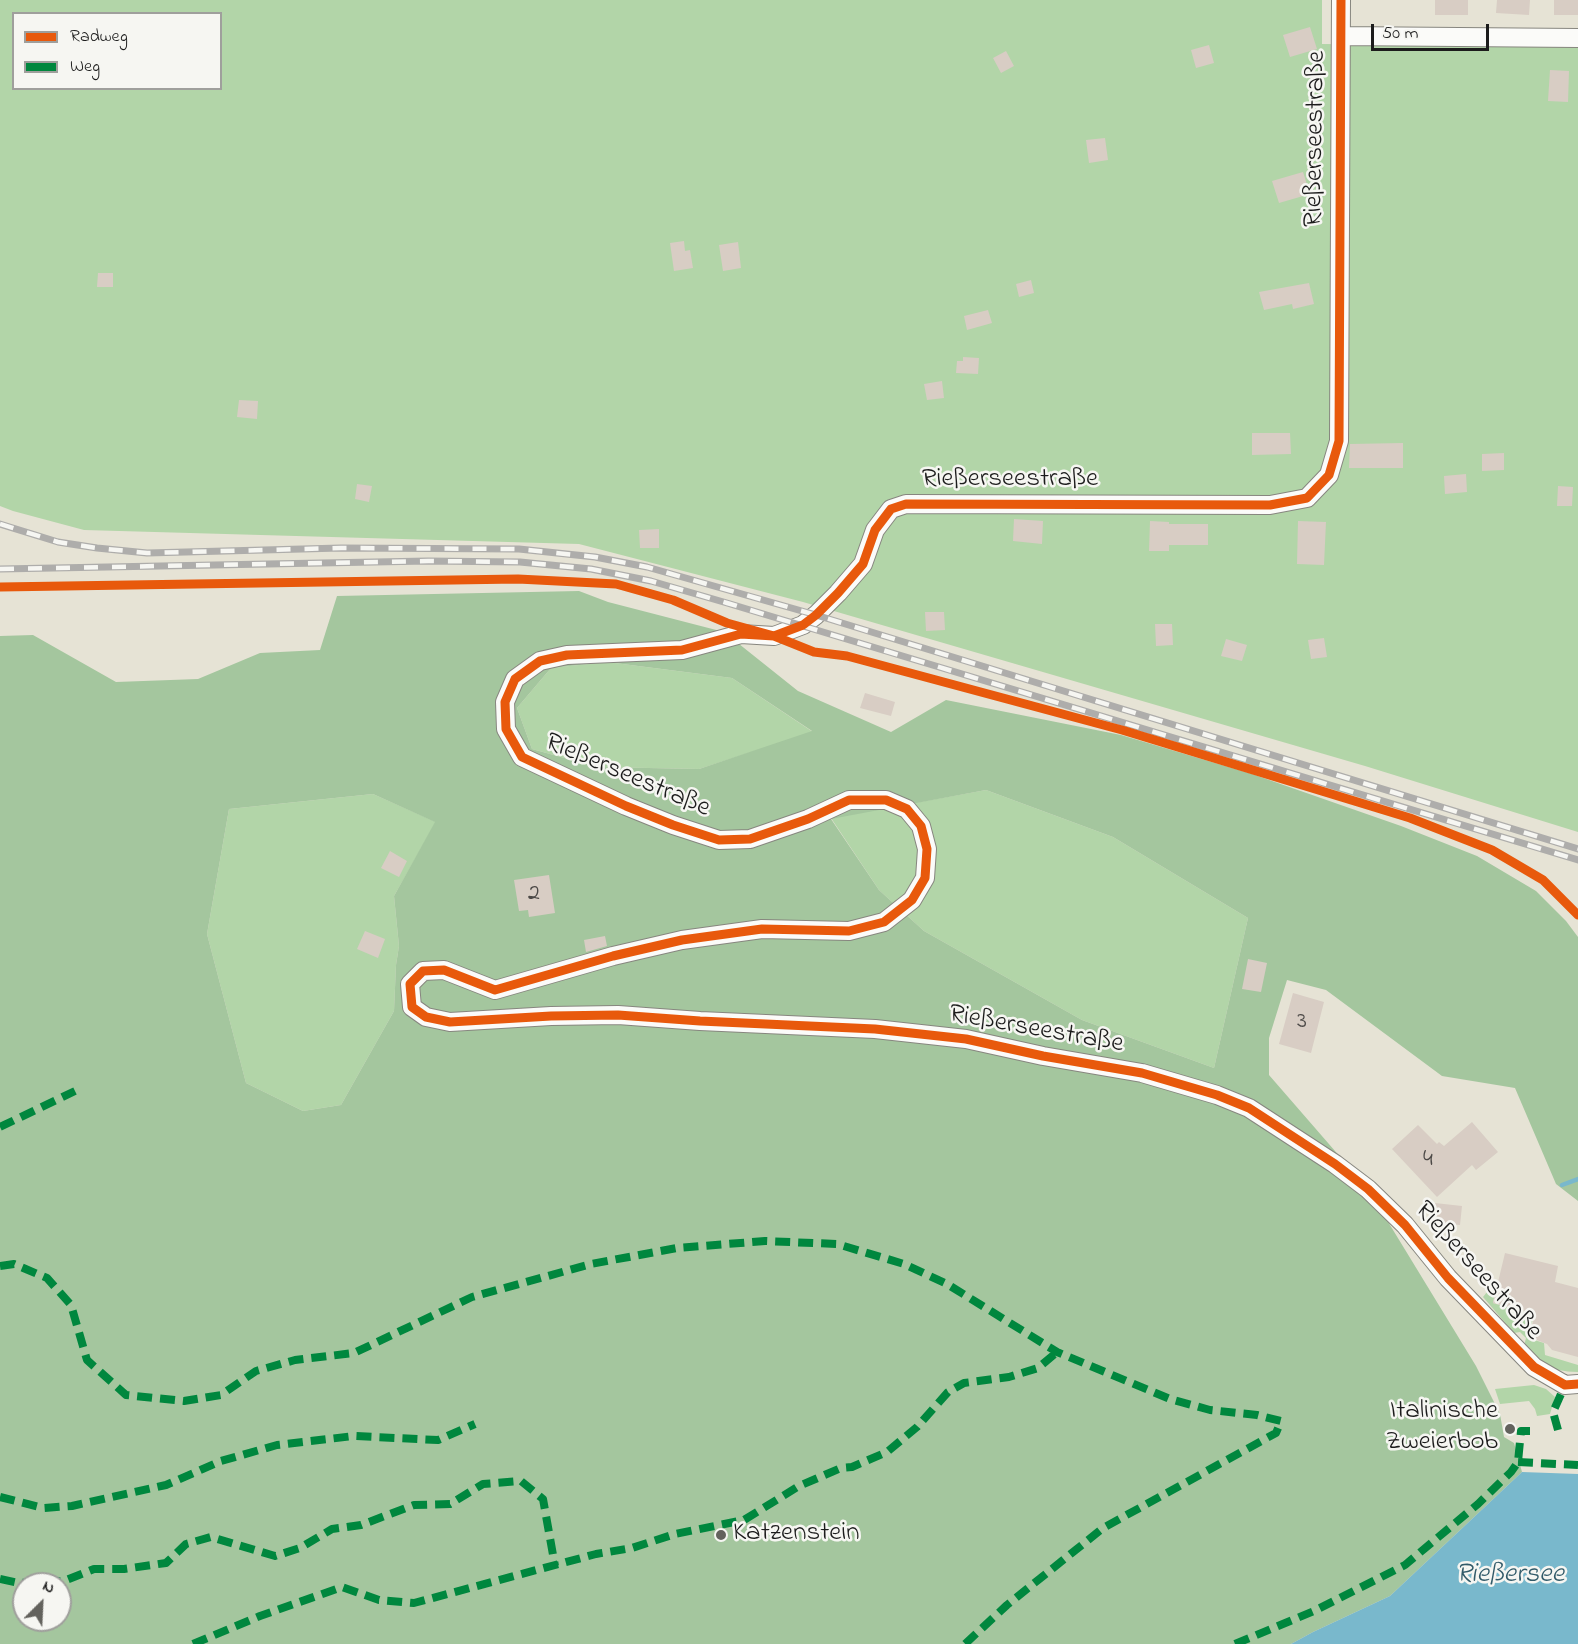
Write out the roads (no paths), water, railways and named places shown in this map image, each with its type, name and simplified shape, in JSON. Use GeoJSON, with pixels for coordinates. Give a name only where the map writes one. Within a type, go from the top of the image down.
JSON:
{"type":"FeatureCollection","features":[{"type":"Feature","properties":{"kind":"street","name":"Rießerseestraße"},"geometry":{"type":"LineString","coordinates":[[1341,0],[1339,441],[1329,475],[1307,498],[1270,505],[906,504],[891,509],[875,530],[863,564],[838,593],[803,625],[774,636],[741,634],[682,650],[567,655],[540,661],[515,679],[505,702],[506,729],[522,757],[626,806],[719,840],[750,839],[808,819],[849,800],[886,800],[907,809],[921,826],[927,849],[925,878],[912,900],[884,922],[849,931],[762,928],[682,940],[613,956],[495,990],[444,970],[423,971],[410,984],[412,1007],[426,1017],[450,1022],[618,1015],[875,1029],[966,1039],[1043,1056],[1142,1073],[1217,1095],[1250,1108],[1335,1164],[1368,1189],[1405,1224],[1448,1278],[1534,1367],[1565,1385],[1578,1384]]}},
{"type":"Feature","properties":{"kind":"street"},"geometry":{"type":"LineString","coordinates":[[1341,36],[1578,38]]}},
{"type":"Feature","properties":{"kind":"water","name":"Rießersee"},"geometry":{"type":"Polygon","coordinates":[[[1522,1472],[1578,1474],[1578,1644],[1291,1644],[1390,1596],[1522,1472]]]}},
{"type":"Feature","properties":{"kind":"waterway"},"geometry":{"type":"LineString","coordinates":[[1562,1185],[1578,1179]]}},
{"type":"Feature","properties":{"kind":"railway"},"geometry":{"type":"LineString","coordinates":[[0,524],[58,542],[147,553],[341,548],[519,549],[595,557],[647,567],[816,615],[1578,849]]}},
{"type":"Feature","properties":{"kind":"railway"},"geometry":{"type":"LineString","coordinates":[[0,569],[428,561],[520,562],[591,569],[651,581],[727,603],[1578,860]]}},
{"type":"Feature","properties":{"kind":"place","name":"Italinische Zweierbob"},"geometry":{"type":"Point","coordinates":[1510,1429]}},
{"type":"Feature","properties":{"kind":"place","name":"Katzenstein"},"geometry":{"type":"Point","coordinates":[721,1535]}}]}
